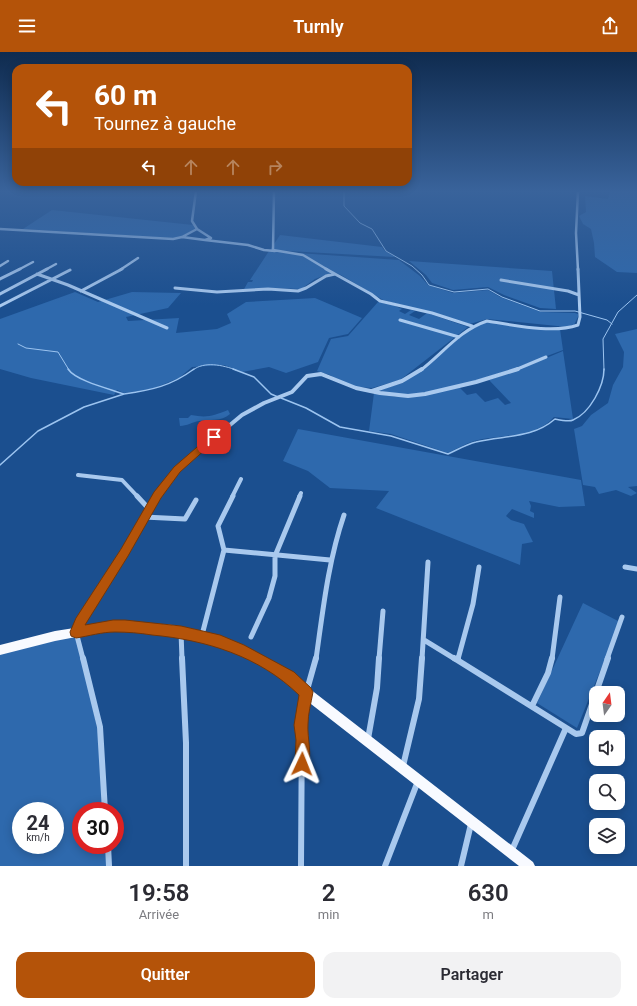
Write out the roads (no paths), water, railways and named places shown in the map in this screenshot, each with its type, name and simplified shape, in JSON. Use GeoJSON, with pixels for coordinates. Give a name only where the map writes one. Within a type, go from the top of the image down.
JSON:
{"type":"FeatureCollection","features":[{"type":"Feature","properties":{"kind":"highway"},"geometry":{"type":"LineString","coordinates":[[0,650],[76,632],[113,626],[181,632],[202,636],[239,649],[289,676],[306,692],[529,866]]}},
{"type":"Feature","properties":{"kind":"street"},"geometry":{"type":"LineString","coordinates":[[0,229],[166,238],[182,237],[248,245],[264,250],[303,255],[371,294],[380,301],[432,313],[472,326]]}},
{"type":"Feature","properties":{"kind":"street"},"geometry":{"type":"LineString","coordinates":[[182,237],[197,229],[211,238],[205,240]]}},
{"type":"Feature","properties":{"kind":"street"},"geometry":{"type":"LineString","coordinates":[[273,229],[273,250],[275,251]]}},
{"type":"Feature","properties":{"kind":"street"},"geometry":{"type":"LineString","coordinates":[[372,391],[402,382],[419,371],[472,326],[487,321],[544,328],[575,327],[580,320],[576,229]]}},
{"type":"Feature","properties":{"kind":"street"},"geometry":{"type":"LineString","coordinates":[[81,291],[120,270],[138,258]]}},
{"type":"Feature","properties":{"kind":"street"},"geometry":{"type":"LineString","coordinates":[[0,266],[8,261]]}},
{"type":"Feature","properties":{"kind":"street"},"geometry":{"type":"LineString","coordinates":[[0,279],[33,262]]}},
{"type":"Feature","properties":{"kind":"street"},"geometry":{"type":"LineString","coordinates":[[0,294],[56,264]]}},
{"type":"Feature","properties":{"kind":"street"},"geometry":{"type":"LineString","coordinates":[[0,306],[70,270]]}},
{"type":"Feature","properties":{"kind":"street"},"geometry":{"type":"LineString","coordinates":[[37,274],[167,328]]}},
{"type":"Feature","properties":{"kind":"street"},"geometry":{"type":"LineString","coordinates":[[176,288],[200,291],[232,292],[268,289],[294,291],[302,290],[315,280],[330,274],[336,274]]}},
{"type":"Feature","properties":{"kind":"street"},"geometry":{"type":"LineString","coordinates":[[501,280],[568,291],[579,295]]}},
{"type":"Feature","properties":{"kind":"street"},"geometry":{"type":"LineString","coordinates":[[400,320],[459,337]]}},
{"type":"Feature","properties":{"kind":"street"},"geometry":{"type":"LineString","coordinates":[[105,802],[101,732],[76,632],[80,622],[149,509],[170,478],[190,457],[246,412],[294,391],[307,376],[318,373],[342,384],[394,395],[408,396],[425,394],[476,382],[512,371],[546,357]]}},
{"type":"Feature","properties":{"kind":"street"},"geometry":{"type":"LineString","coordinates":[[78,475],[121,479],[149,509]]}},
{"type":"Feature","properties":{"kind":"street"},"geometry":{"type":"LineString","coordinates":[[202,636],[224,550],[224,544],[218,533],[218,526],[241,479]]}},
{"type":"Feature","properties":{"kind":"street"},"geometry":{"type":"LineString","coordinates":[[251,637],[259,623],[274,580],[276,562],[275,556],[302,493]]}},
{"type":"Feature","properties":{"kind":"street"},"geometry":{"type":"LineString","coordinates":[[144,517],[185,519],[196,500]]}},
{"type":"Feature","properties":{"kind":"street"},"geometry":{"type":"LineString","coordinates":[[302,866],[303,740],[301,725],[306,692],[314,668],[330,560],[337,532],[344,515]]}},
{"type":"Feature","properties":{"kind":"street"},"geometry":{"type":"LineString","coordinates":[[224,550],[330,560]]}},
{"type":"Feature","properties":{"kind":"street"},"geometry":{"type":"LineString","coordinates":[[403,768],[419,699],[428,562]]}},
{"type":"Feature","properties":{"kind":"street"},"geometry":{"type":"LineString","coordinates":[[458,660],[473,604],[479,567]]}},
{"type":"Feature","properties":{"kind":"street"},"geometry":{"type":"LineString","coordinates":[[625,567],[637,569]]}},
{"type":"Feature","properties":{"kind":"street"},"geometry":{"type":"LineString","coordinates":[[532,706],[548,674],[551,663],[560,597]]}},
{"type":"Feature","properties":{"kind":"street"},"geometry":{"type":"LineString","coordinates":[[368,741],[377,688],[382,611]]}},
{"type":"Feature","properties":{"kind":"street"},"geometry":{"type":"LineString","coordinates":[[424,640],[576,734],[582,733],[622,617]]}},
{"type":"Feature","properties":{"kind":"street"},"geometry":{"type":"LineString","coordinates":[[181,632],[186,743],[186,866]]}},
{"type":"Feature","properties":{"kind":"street"},"geometry":{"type":"LineString","coordinates":[[511,853],[566,728]]}},
{"type":"Feature","properties":{"kind":"street"},"geometry":{"type":"LineString","coordinates":[[385,866],[419,781]]}},
{"type":"Feature","properties":{"kind":"street"},"geometry":{"type":"LineString","coordinates":[[461,866],[472,822]]}},
{"type":"Feature","properties":{"kind":"street"},"geometry":{"type":"LineString","coordinates":[[108,854],[109,866]]}},
{"type":"Feature","properties":{"kind":"waterway"},"geometry":{"type":"LineString","coordinates":[[372,229],[386,251],[412,266],[422,275],[429,285],[454,292],[488,289],[502,297],[540,311],[575,311],[607,320],[612,324]]}},
{"type":"Feature","properties":{"kind":"waterway"},"geometry":{"type":"LineString","coordinates":[[612,324],[618,312],[637,295]]}},
{"type":"Feature","properties":{"kind":"waterway"},"geometry":{"type":"LineString","coordinates":[[604,369],[603,339],[612,324]]}},
{"type":"Feature","properties":{"kind":"waterway"},"geometry":{"type":"LineString","coordinates":[[18,344],[26,348],[58,352],[69,370]]}},
{"type":"Feature","properties":{"kind":"waterway"},"geometry":{"type":"LineString","coordinates":[[193,370],[197,367],[208,365],[220,365],[235,370]]}},
{"type":"Feature","properties":{"kind":"waterway"},"geometry":{"type":"LineString","coordinates":[[124,394],[144,391],[161,386],[177,380],[194,369]]}},
{"type":"Feature","properties":{"kind":"waterway"},"geometry":{"type":"LineString","coordinates":[[281,398],[306,408],[340,427],[391,436],[448,454],[476,442],[537,430],[555,419],[567,421],[573,420],[585,411],[595,398],[602,383],[604,369]]}},
{"type":"Feature","properties":{"kind":"waterway"},"geometry":{"type":"LineString","coordinates":[[69,370],[86,381],[124,394]]}},
{"type":"Feature","properties":{"kind":"waterway"},"geometry":{"type":"LineString","coordinates":[[235,370],[254,377],[271,394],[278,397]]}},
{"type":"Feature","properties":{"kind":"waterway"},"geometry":{"type":"LineString","coordinates":[[0,465],[38,431],[84,407],[124,394]]}}]}
